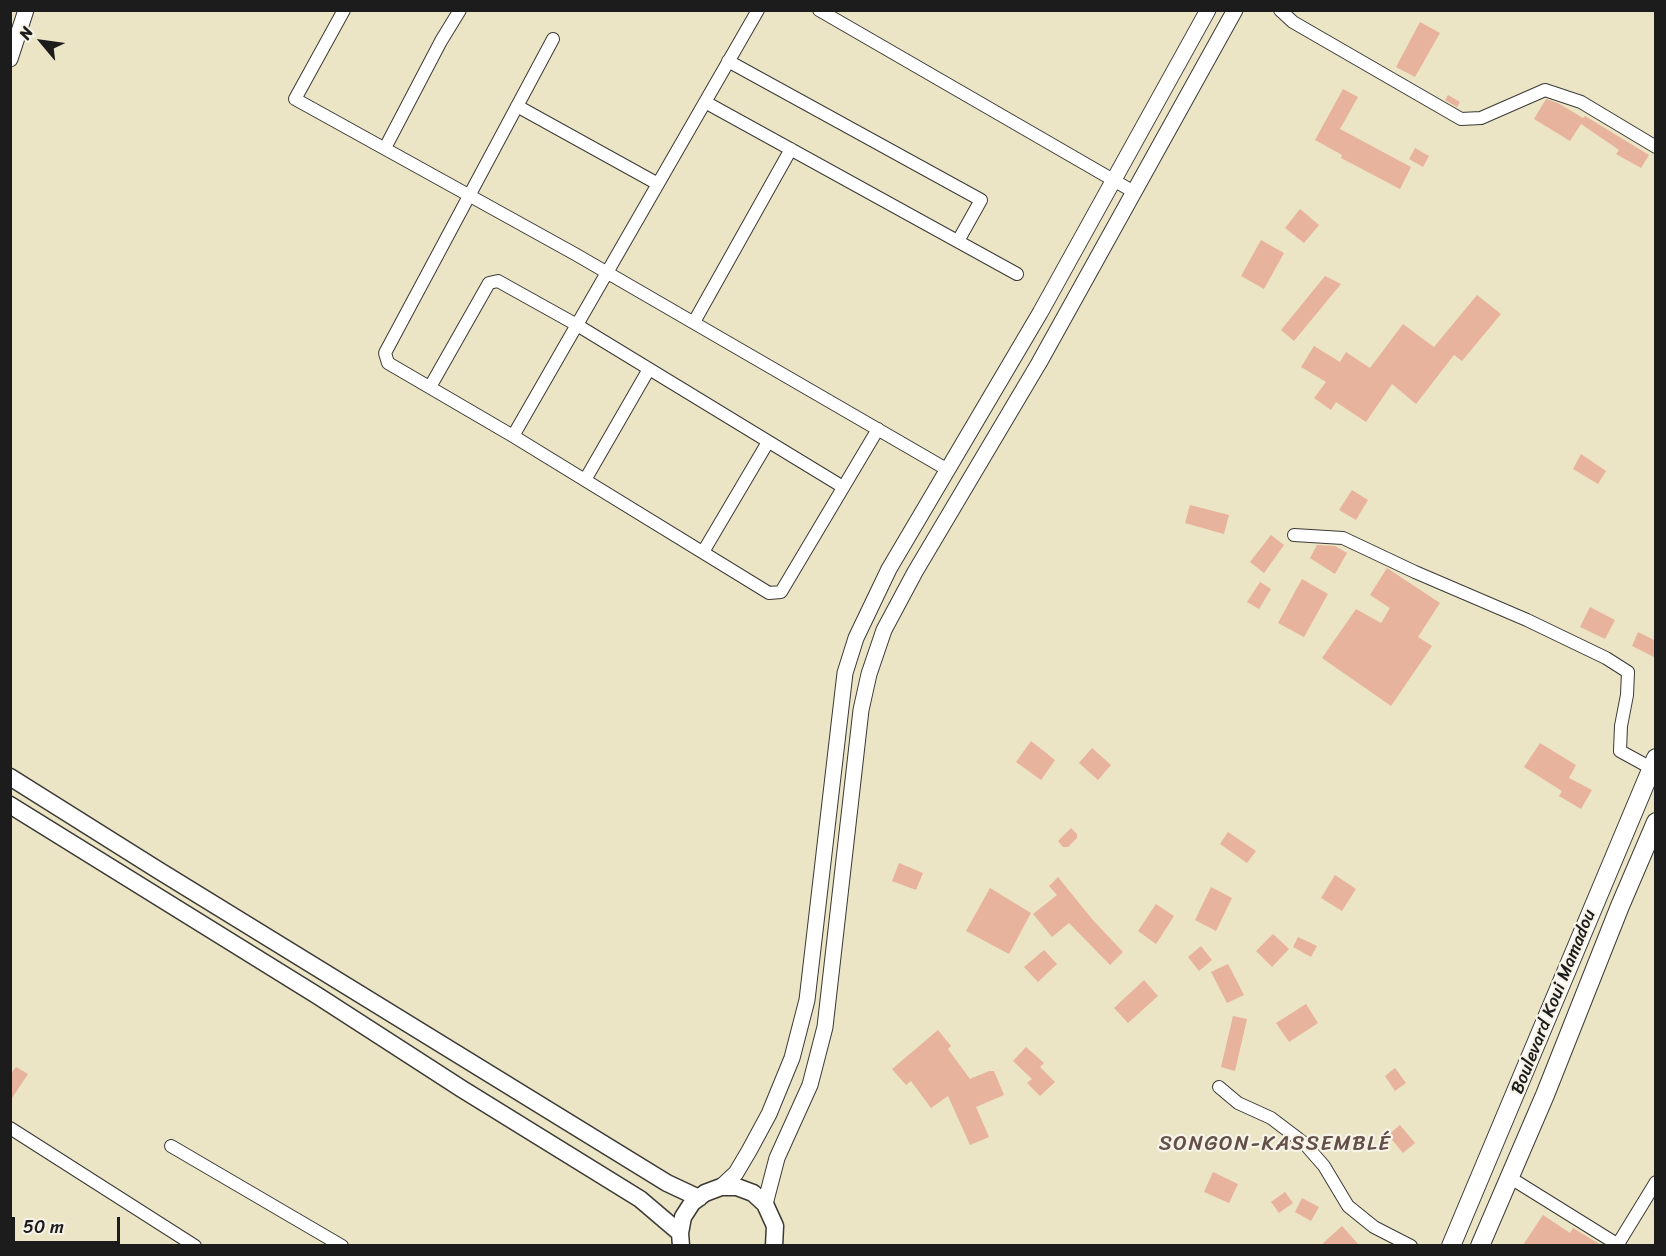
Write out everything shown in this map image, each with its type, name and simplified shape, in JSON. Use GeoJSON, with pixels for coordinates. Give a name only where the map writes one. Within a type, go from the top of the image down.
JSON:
{"type":"FeatureCollection","features":[{"type":"Feature","properties":{"kind":"main road","name":"Boulevard Koui Mamadou"},"geometry":{"type":"LineString","coordinates":[[1452,1245],[1653,763]]}},
{"type":"Feature","properties":{"kind":"main road"},"geometry":{"type":"LineString","coordinates":[[10,777],[667,1183],[699,1198]]}},
{"type":"Feature","properties":{"kind":"main road"},"geometry":{"type":"LineString","coordinates":[[10,805],[640,1199],[681,1239]]}},
{"type":"Feature","properties":{"kind":"main road","name":"Boulevard Koui Mamadou"},"geometry":{"type":"LineString","coordinates":[[1480,1245],[1545,1095],[1656,822]]}},
{"type":"Feature","properties":{"kind":"main road"},"geometry":{"type":"LineString","coordinates":[[681,1239],[683,1217],[692,1203],[705,1193],[721,1187],[737,1187],[753,1194],[765,1204],[775,1226],[778,1243]]}},
{"type":"Feature","properties":{"kind":"street"},"geometry":{"type":"LineString","coordinates":[[10,59],[26,10]]}},
{"type":"Feature","properties":{"kind":"street"},"geometry":{"type":"LineString","coordinates":[[344,10],[295,99],[607,272],[948,470]]}},
{"type":"Feature","properties":{"kind":"street"},"geometry":{"type":"LineString","coordinates":[[385,148],[441,41],[460,10]]}},
{"type":"Feature","properties":{"kind":"street"},"geometry":{"type":"LineString","coordinates":[[513,436],[758,10]]}},
{"type":"Feature","properties":{"kind":"street"},"geometry":{"type":"LineString","coordinates":[[819,10],[1134,192]]}},
{"type":"Feature","properties":{"kind":"street"},"geometry":{"type":"LineString","coordinates":[[721,1187],[736,1173],[769,1114],[792,1058],[807,1000],[845,673],[854,647],[889,569],[1040,313],[1208,10]]}},
{"type":"Feature","properties":{"kind":"street"},"geometry":{"type":"LineString","coordinates":[[765,1204],[777,1158],[810,1085],[825,1028],[861,710],[869,674],[884,630],[915,572],[1039,363],[1235,10]]}},
{"type":"Feature","properties":{"kind":"street"},"geometry":{"type":"LineString","coordinates":[[1280,10],[1293,22],[1461,119],[1481,118],[1545,90],[1581,102],[1656,147]]}},
{"type":"Feature","properties":{"kind":"street"},"geometry":{"type":"LineString","coordinates":[[553,39],[385,353],[388,363],[513,436],[769,593],[781,592],[878,429]]}},
{"type":"Feature","properties":{"kind":"street"},"geometry":{"type":"LineString","coordinates":[[728,61],[981,200],[958,241]]}},
{"type":"Feature","properties":{"kind":"street"},"geometry":{"type":"LineString","coordinates":[[705,102],[1017,274]]}},
{"type":"Feature","properties":{"kind":"street"},"geometry":{"type":"LineString","coordinates":[[518,106],[657,184]]}},
{"type":"Feature","properties":{"kind":"street"},"geometry":{"type":"LineString","coordinates":[[694,322],[791,149]]}},
{"type":"Feature","properties":{"kind":"street"},"geometry":{"type":"LineString","coordinates":[[430,387],[489,283],[498,281],[577,325],[843,487]]}},
{"type":"Feature","properties":{"kind":"street"},"geometry":{"type":"LineString","coordinates":[[585,480],[649,369]]}},
{"type":"Feature","properties":{"kind":"street"},"geometry":{"type":"LineString","coordinates":[[703,552],[768,442]]}},
{"type":"Feature","properties":{"kind":"street"},"geometry":{"type":"LineString","coordinates":[[1294,535],[1343,538],[1606,658],[1628,672],[1620,751],[1653,763]]}},
{"type":"Feature","properties":{"kind":"street"},"geometry":{"type":"LineString","coordinates":[[1219,1087],[1238,1103],[1271,1118],[1304,1143],[1324,1166],[1348,1206],[1374,1227],[1411,1245]]}},
{"type":"Feature","properties":{"kind":"street"},"geometry":{"type":"LineString","coordinates":[[10,1128],[195,1245]]}},
{"type":"Feature","properties":{"kind":"street"},"geometry":{"type":"LineString","coordinates":[[171,1146],[342,1245]]}},
{"type":"Feature","properties":{"kind":"street"},"geometry":{"type":"LineString","coordinates":[[1509,1177],[1619,1245],[1656,1182]]}},
{"type":"Feature","properties":{"kind":"building"},"geometry":{"type":"Polygon","coordinates":[[[1420,22],[1440,33],[1415,77],[1396,67],[1420,22]]]}},
{"type":"Feature","properties":{"kind":"building"},"geometry":{"type":"Polygon","coordinates":[[[1343,89],[1358,97],[1340,129],[1411,167],[1400,189],[1341,158],[1342,155],[1315,140],[1343,89]]]}},
{"type":"Feature","properties":{"kind":"building"},"geometry":{"type":"Polygon","coordinates":[[[1448,95],[1460,102],[1457,107],[1445,100],[1448,95]]]}},
{"type":"Feature","properties":{"kind":"building"},"geometry":{"type":"Polygon","coordinates":[[[1546,99],[1558,103],[1583,118],[1585,116],[1649,155],[1641,168],[1616,154],[1619,150],[1581,124],[1570,141],[1534,119],[1546,99]]]}},
{"type":"Feature","properties":{"kind":"building"},"geometry":{"type":"Polygon","coordinates":[[[1415,148],[1429,156],[1423,167],[1409,159],[1415,148]]]}},
{"type":"Feature","properties":{"kind":"building"},"geometry":{"type":"Polygon","coordinates":[[[1300,209],[1319,225],[1304,243],[1285,228],[1300,209]]]}},
{"type":"Feature","properties":{"kind":"building"},"geometry":{"type":"Polygon","coordinates":[[[1261,240],[1284,253],[1264,289],[1241,276],[1261,240]]]}},
{"type":"Feature","properties":{"kind":"building"},"geometry":{"type":"Polygon","coordinates":[[[1325,276],[1341,284],[1294,341],[1281,330],[1325,276]]]}},
{"type":"Feature","properties":{"kind":"building"},"geometry":{"type":"Polygon","coordinates":[[[1477,295],[1501,314],[1462,361],[1454,355],[1416,404],[1392,384],[1366,422],[1336,402],[1331,410],[1314,398],[1326,382],[1301,367],[1314,346],[1340,362],[1346,352],[1370,368],[1403,324],[1434,347],[1477,295]]]}},
{"type":"Feature","properties":{"kind":"building"},"geometry":{"type":"Polygon","coordinates":[[[1581,454],[1606,471],[1598,484],[1573,469],[1581,454]]]}},
{"type":"Feature","properties":{"kind":"building"},"geometry":{"type":"Polygon","coordinates":[[[1352,490],[1368,500],[1356,520],[1339,510],[1352,490]]]}},
{"type":"Feature","properties":{"kind":"building"},"geometry":{"type":"Polygon","coordinates":[[[1190,505],[1229,515],[1224,534],[1185,523],[1190,505]]]}},
{"type":"Feature","properties":{"kind":"building"},"geometry":{"type":"Polygon","coordinates":[[[1271,535],[1284,545],[1264,573],[1250,562],[1271,535]]]}},
{"type":"Feature","properties":{"kind":"building"},"geometry":{"type":"Polygon","coordinates":[[[1317,545],[1335,546],[1347,553],[1335,574],[1310,558],[1317,545]]]}},
{"type":"Feature","properties":{"kind":"building"},"geometry":{"type":"Polygon","coordinates":[[[1387,568],[1440,603],[1418,637],[1432,646],[1391,706],[1322,658],[1356,609],[1381,623],[1390,608],[1370,595],[1387,568]]]}},
{"type":"Feature","properties":{"kind":"building"},"geometry":{"type":"Polygon","coordinates":[[[1302,579],[1328,594],[1304,637],[1278,623],[1302,579]]]}},
{"type":"Feature","properties":{"kind":"building"},"geometry":{"type":"Polygon","coordinates":[[[1260,582],[1271,589],[1259,609],[1247,602],[1260,582]]]}},
{"type":"Feature","properties":{"kind":"building"},"geometry":{"type":"Polygon","coordinates":[[[1590,607],[1615,620],[1605,639],[1580,627],[1590,607]]]}},
{"type":"Feature","properties":{"kind":"building"},"geometry":{"type":"Polygon","coordinates":[[[1638,632],[1656,641],[1656,658],[1632,646],[1638,632]]]}},
{"type":"Feature","properties":{"kind":"building"},"geometry":{"type":"Polygon","coordinates":[[[1031,741],[1055,760],[1041,780],[1016,762],[1031,741]]]}},
{"type":"Feature","properties":{"kind":"building"},"geometry":{"type":"Polygon","coordinates":[[[1540,743],[1576,765],[1569,778],[1592,790],[1581,809],[1559,796],[1562,791],[1524,767],[1540,743]]]}},
{"type":"Feature","properties":{"kind":"building"},"geometry":{"type":"Polygon","coordinates":[[[1092,748],[1111,765],[1098,780],[1079,763],[1092,748]]]}},
{"type":"Feature","properties":{"kind":"building"},"geometry":{"type":"Polygon","coordinates":[[[1071,828],[1077,834],[1077,838],[1068,847],[1063,847],[1058,841],[1071,828]]]}},
{"type":"Feature","properties":{"kind":"building"},"geometry":{"type":"Polygon","coordinates":[[[1228,832],[1256,851],[1247,863],[1220,844],[1228,832]]]}},
{"type":"Feature","properties":{"kind":"building"},"geometry":{"type":"Polygon","coordinates":[[[899,863],[923,873],[916,890],[892,881],[899,863]]]}},
{"type":"Feature","properties":{"kind":"building"},"geometry":{"type":"Polygon","coordinates":[[[1335,875],[1356,889],[1342,911],[1321,898],[1335,875]]]}},
{"type":"Feature","properties":{"kind":"building"},"geometry":{"type":"Polygon","coordinates":[[[1058,877],[1092,919],[1123,952],[1110,965],[1069,923],[1052,937],[1033,914],[1057,895],[1049,886],[1058,877]]]}},
{"type":"Feature","properties":{"kind":"building"},"geometry":{"type":"Polygon","coordinates":[[[1211,887],[1232,898],[1216,931],[1195,920],[1211,887]]]}},
{"type":"Feature","properties":{"kind":"building"},"geometry":{"type":"Polygon","coordinates":[[[990,888],[1031,913],[1009,954],[966,931],[990,888]]]}},
{"type":"Feature","properties":{"kind":"building"},"geometry":{"type":"Polygon","coordinates":[[[1156,904],[1174,916],[1156,944],[1138,931],[1156,904]]]}},
{"type":"Feature","properties":{"kind":"building"},"geometry":{"type":"Polygon","coordinates":[[[1273,934],[1289,949],[1272,967],[1256,951],[1273,934]]]}},
{"type":"Feature","properties":{"kind":"building"},"geometry":{"type":"Polygon","coordinates":[[[1298,937],[1317,946],[1311,957],[1293,947],[1298,937]]]}},
{"type":"Feature","properties":{"kind":"building"},"geometry":{"type":"Polygon","coordinates":[[[1201,946],[1212,960],[1199,971],[1188,957],[1201,946]]]}},
{"type":"Feature","properties":{"kind":"building"},"geometry":{"type":"Polygon","coordinates":[[[1044,950],[1057,964],[1038,982],[1024,967],[1044,950]]]}},
{"type":"Feature","properties":{"kind":"building"},"geometry":{"type":"Polygon","coordinates":[[[1228,964],[1244,995],[1227,1003],[1211,972],[1228,964]]]}},
{"type":"Feature","properties":{"kind":"building"},"geometry":{"type":"Polygon","coordinates":[[[1144,980],[1158,996],[1128,1023],[1114,1008],[1144,980]]]}},
{"type":"Feature","properties":{"kind":"building"},"geometry":{"type":"Polygon","coordinates":[[[1306,1004],[1318,1023],[1289,1042],[1276,1023],[1306,1004]]]}},
{"type":"Feature","properties":{"kind":"building"},"geometry":{"type":"Polygon","coordinates":[[[1233,1016],[1247,1019],[1235,1071],[1221,1067],[1233,1016]]]}},
{"type":"Feature","properties":{"kind":"building"},"geometry":{"type":"Polygon","coordinates":[[[938,1030],[951,1046],[948,1049],[970,1079],[994,1071],[1004,1095],[976,1107],[989,1137],[970,1145],[948,1096],[931,1108],[911,1081],[906,1085],[892,1069],[938,1030]]]}},
{"type":"Feature","properties":{"kind":"building"},"geometry":{"type":"Polygon","coordinates":[[[1026,1047],[1044,1063],[1040,1067],[1055,1082],[1040,1096],[1027,1083],[1032,1079],[1013,1061],[1026,1047]]]}},
{"type":"Feature","properties":{"kind":"building"},"geometry":{"type":"Polygon","coordinates":[[[16,1067],[28,1074],[10,1101],[10,1075],[16,1067]]]}},
{"type":"Feature","properties":{"kind":"building"},"geometry":{"type":"Polygon","coordinates":[[[1395,1068],[1406,1083],[1395,1091],[1385,1076],[1395,1068]]]}},
{"type":"Feature","properties":{"kind":"building"},"geometry":{"type":"Polygon","coordinates":[[[1400,1125],[1415,1143],[1403,1153],[1388,1135],[1400,1125]]]}},
{"type":"Feature","properties":{"kind":"building"},"geometry":{"type":"Polygon","coordinates":[[[1213,1172],[1238,1184],[1229,1203],[1204,1192],[1213,1172]]]}},
{"type":"Feature","properties":{"kind":"building"},"geometry":{"type":"Polygon","coordinates":[[[1285,1192],[1293,1203],[1279,1213],[1271,1202],[1285,1192]]]}},
{"type":"Feature","properties":{"kind":"building"},"geometry":{"type":"Polygon","coordinates":[[[1302,1198],[1319,1207],[1311,1221],[1295,1212],[1302,1198]]]}},
{"type":"Feature","properties":{"kind":"building"},"geometry":{"type":"Polygon","coordinates":[[[1543,1215],[1570,1233],[1573,1228],[1601,1245],[1523,1245],[1543,1215]]]}},
{"type":"Feature","properties":{"kind":"building"},"geometry":{"type":"Polygon","coordinates":[[[1342,1226],[1359,1245],[1321,1245],[1342,1226]]]}},
{"type":"Feature","properties":{"kind":"district","name":"SONGON-KASSEMBLÉ"},"geometry":{"type":"Point","coordinates":[1275,1145]}}]}
